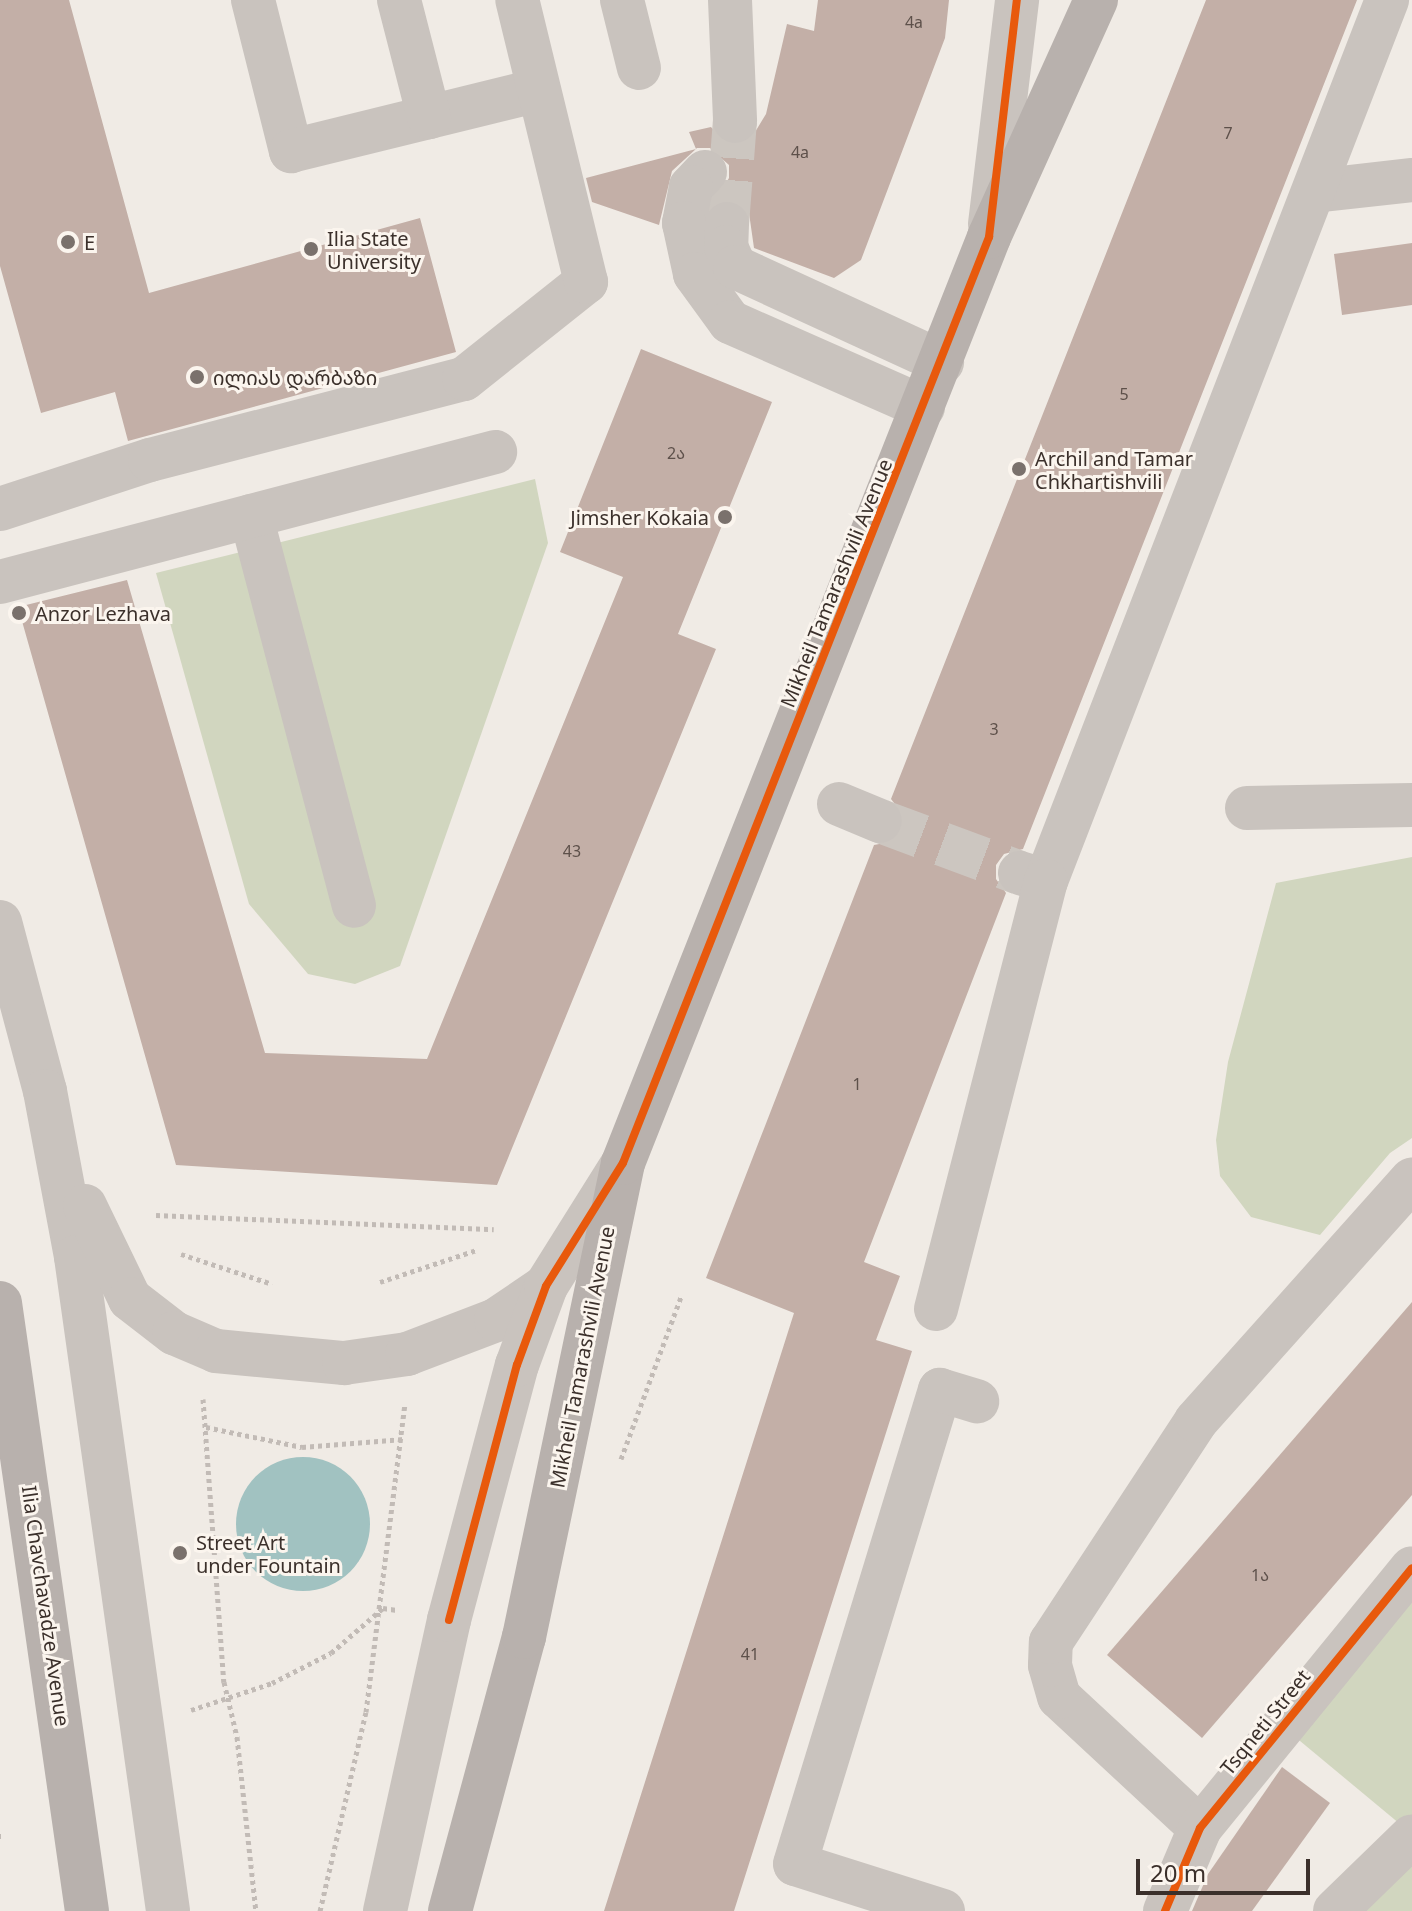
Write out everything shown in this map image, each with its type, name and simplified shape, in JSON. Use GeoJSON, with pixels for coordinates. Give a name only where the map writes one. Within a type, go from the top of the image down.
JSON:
{"type":"FeatureCollection","features":[{"type":"Feature","properties":{"kind":"main road","name":"Mikheil Tamarashvili Avenue"},"geometry":{"type":"LineString","coordinates":[[450,1911],[524,1637],[623,1163],[989,237],[1096,0]]}},
{"type":"Feature","properties":{"kind":"main road","name":"Ilia Chavchavadze Avenue"},"geometry":{"type":"LineString","coordinates":[[0,1303],[87,1911]]}},
{"type":"Feature","properties":{"kind":"street"},"geometry":{"type":"LineString","coordinates":[[253,0],[291,151],[539,90]]}},
{"type":"Feature","properties":{"kind":"street"},"geometry":{"type":"LineString","coordinates":[[399,0],[429,117]]}},
{"type":"Feature","properties":{"kind":"street"},"geometry":{"type":"LineString","coordinates":[[0,509],[150,460],[464,379],[586,282],[517,0]]}},
{"type":"Feature","properties":{"kind":"street"},"geometry":{"type":"LineString","coordinates":[[622,0],[639,68]]}},
{"type":"Feature","properties":{"kind":"street"},"geometry":{"type":"LineString","coordinates":[[730,0],[735,121]]}},
{"type":"Feature","properties":{"kind":"street","name":"Mikheil Tamarashvili Avenue"},"geometry":{"type":"LineString","coordinates":[[989,237],[1017,0]]}},
{"type":"Feature","properties":{"kind":"street"},"geometry":{"type":"LineString","coordinates":[[936,1309],[1033,877],[1314,191],[1387,0]]}},
{"type":"Feature","properties":{"kind":"street"},"geometry":{"type":"LineString","coordinates":[[705,172],[691,187],[684,223],[695,274],[730,322],[923,407]]}},
{"type":"Feature","properties":{"kind":"street"},"geometry":{"type":"LineString","coordinates":[[1314,191],[1412,180]]}},
{"type":"Feature","properties":{"kind":"street"},"geometry":{"type":"LineString","coordinates":[[727,224],[735,267],[942,362]]}},
{"type":"Feature","properties":{"kind":"street"},"geometry":{"type":"LineString","coordinates":[[0,582],[495,452]]}},
{"type":"Feature","properties":{"kind":"street"},"geometry":{"type":"LineString","coordinates":[[251,516],[354,906]]}},
{"type":"Feature","properties":{"kind":"street"},"geometry":{"type":"LineString","coordinates":[[839,804],[880,821]]}},
{"type":"Feature","properties":{"kind":"street"},"geometry":{"type":"LineString","coordinates":[[1247,808],[1412,805]]}},
{"type":"Feature","properties":{"kind":"street"},"geometry":{"type":"LineString","coordinates":[[0,922],[45,1091],[76,1257],[168,1911]]}},
{"type":"Feature","properties":{"kind":"street"},"geometry":{"type":"LineString","coordinates":[[45,1091],[105,1256],[130,1299],[174,1333],[216,1351],[344,1363],[407,1354],[472,1331],[546,1286]]}},
{"type":"Feature","properties":{"kind":"street"},"geometry":{"type":"LineString","coordinates":[[385,1911],[483,1487],[546,1286],[623,1163]]}},
{"type":"Feature","properties":{"kind":"street"},"geometry":{"type":"LineString","coordinates":[[1200,1828],[1059,1697],[1051,1642],[1196,1421],[1412,1179]]}},
{"type":"Feature","properties":{"kind":"street"},"geometry":{"type":"LineString","coordinates":[[943,1911],[795,1864],[940,1390],[977,1401]]}},
{"type":"Feature","properties":{"kind":"street","name":"Tsqneti Street"},"geometry":{"type":"LineString","coordinates":[[1165,1911],[1200,1828],[1412,1568]]}},
{"type":"Feature","properties":{"kind":"street"},"geometry":{"type":"LineString","coordinates":[[1335,1911],[1412,1836]]}},
{"type":"Feature","properties":{"kind":"path"},"geometry":{"type":"LineString","coordinates":[[156,1215],[494,1229]]}},
{"type":"Feature","properties":{"kind":"path"},"geometry":{"type":"LineString","coordinates":[[380,1282],[477,1250]]}},
{"type":"Feature","properties":{"kind":"path"},"geometry":{"type":"LineString","coordinates":[[181,1254],[272,1284]]}},
{"type":"Feature","properties":{"kind":"path"},"geometry":{"type":"LineString","coordinates":[[621,1459],[681,1297]]}},
{"type":"Feature","properties":{"kind":"path"},"geometry":{"type":"LineString","coordinates":[[203,1394],[228,1700],[256,1911]]}},
{"type":"Feature","properties":{"kind":"path"},"geometry":{"type":"LineString","coordinates":[[320,1911],[383,1608],[404,1439],[405,1402]]}},
{"type":"Feature","properties":{"kind":"path"},"geometry":{"type":"LineString","coordinates":[[206,1427],[302,1447],[404,1439]]}},
{"type":"Feature","properties":{"kind":"path"},"geometry":{"type":"LineString","coordinates":[[175,1714],[228,1700],[331,1653],[383,1608],[415,1612]]}},
{"type":"Feature","properties":{"kind":"green space"},"geometry":{"type":"Polygon","coordinates":[[[535,479],[548,543],[400,966],[355,984],[308,974],[249,904],[156,573],[535,479]]]}},
{"type":"Feature","properties":{"kind":"green space"},"geometry":{"type":"Polygon","coordinates":[[[1412,857],[1412,1138],[1390,1153],[1320,1235],[1251,1217],[1220,1176],[1216,1140],[1228,1062],[1276,883],[1412,857]]]}},
{"type":"Feature","properties":{"kind":"green space"},"geometry":{"type":"Polygon","coordinates":[[[1412,1568],[1412,1834],[1282,1726],[1412,1568]]]}},
{"type":"Feature","properties":{"kind":"green space"},"geometry":{"type":"Polygon","coordinates":[[[1412,1836],[1412,1911],[1335,1911],[1412,1836]]]}},
{"type":"Feature","properties":{"kind":"water"},"geometry":{"type":"Polygon","coordinates":[[[303,1457],[329,1462],[350,1477],[365,1498],[370,1524],[365,1550],[350,1571],[329,1586],[303,1591],[277,1586],[256,1571],[241,1550],[236,1524],[241,1498],[256,1477],[277,1462],[303,1457]]]}},
{"type":"Feature","properties":{"kind":"building","name":"E"},"geometry":{"type":"Polygon","coordinates":[[[0,0],[69,0],[149,293],[420,218],[456,352],[128,441],[115,392],[41,413],[0,266],[0,0]]]}},
{"type":"Feature","properties":{"kind":"building"},"geometry":{"type":"Polygon","coordinates":[[[818,0],[949,0],[945,38],[861,260],[834,278],[754,248],[749,213],[741,203],[713,204],[729,178],[729,165],[710,148],[696,149],[689,132],[711,127],[724,143],[749,142],[766,114],[787,24],[814,31],[818,0]]]}},
{"type":"Feature","properties":{"kind":"building"},"geometry":{"type":"Polygon","coordinates":[[[1206,0],[1357,0],[1023,849],[1004,854],[996,865],[996,879],[1006,893],[864,1262],[900,1276],[876,1340],[912,1351],[734,1911],[604,1911],[794,1313],[706,1278],[874,845],[895,841],[903,830],[905,817],[891,799],[1206,0]]]}},
{"type":"Feature","properties":{"kind":"building"},"geometry":{"type":"Polygon","coordinates":[[[696,149],[672,171],[659,225],[592,202],[586,178],[696,149]]]}},
{"type":"Feature","properties":{"kind":"building"},"geometry":{"type":"Polygon","coordinates":[[[1412,243],[1412,305],[1342,315],[1334,254],[1412,243]]]}},
{"type":"Feature","properties":{"kind":"building"},"geometry":{"type":"Polygon","coordinates":[[[641,349],[772,402],[678,634],[716,649],[497,1185],[176,1165],[18,607],[127,580],[265,1053],[427,1059],[623,577],[560,552],[641,349]]]}},
{"type":"Feature","properties":{"kind":"building"},"geometry":{"type":"Polygon","coordinates":[[[1412,1302],[1412,1495],[1202,1738],[1107,1655],[1412,1302]]]}},
{"type":"Feature","properties":{"kind":"building"},"geometry":{"type":"Polygon","coordinates":[[[1282,1767],[1330,1803],[1252,1911],[1192,1911],[1208,1874],[1282,1767]]]}},
{"type":"Feature","properties":{"kind":"tunnel"},"geometry":{"type":"LineString","coordinates":[[727,224],[735,121]]}},
{"type":"Feature","properties":{"kind":"tunnel"},"geometry":{"type":"LineString","coordinates":[[880,821],[1020,873]]}},
{"type":"Feature","properties":{"kind":"cycle path"},"geometry":{"type":"LineString","coordinates":[[449,1620],[517,1365],[546,1286],[623,1163],[989,237],[1017,0]]}},
{"type":"Feature","properties":{"kind":"cycle path"},"geometry":{"type":"LineString","coordinates":[[1165,1911],[1200,1828],[1412,1568]]}},
{"type":"Feature","properties":{"kind":"place","name":"E"},"geometry":{"type":"Point","coordinates":[68,242]}},
{"type":"Feature","properties":{"kind":"place","name":"Ilia State University"},"geometry":{"type":"Point","coordinates":[311,249]}},
{"type":"Feature","properties":{"kind":"place","name":"ილიას დარბაზი"},"geometry":{"type":"Point","coordinates":[197,377]}},
{"type":"Feature","properties":{"kind":"place","name":"Archil and Tamar Chkhartishvili"},"geometry":{"type":"Point","coordinates":[1019,469]}},
{"type":"Feature","properties":{"kind":"place","name":"Jimsher Kokaia"},"geometry":{"type":"Point","coordinates":[725,517]}},
{"type":"Feature","properties":{"kind":"place","name":"Anzor Lezhava"},"geometry":{"type":"Point","coordinates":[19,613]}},
{"type":"Feature","properties":{"kind":"place","name":"Street Art under Fountain"},"geometry":{"type":"Point","coordinates":[180,1553]}}]}
